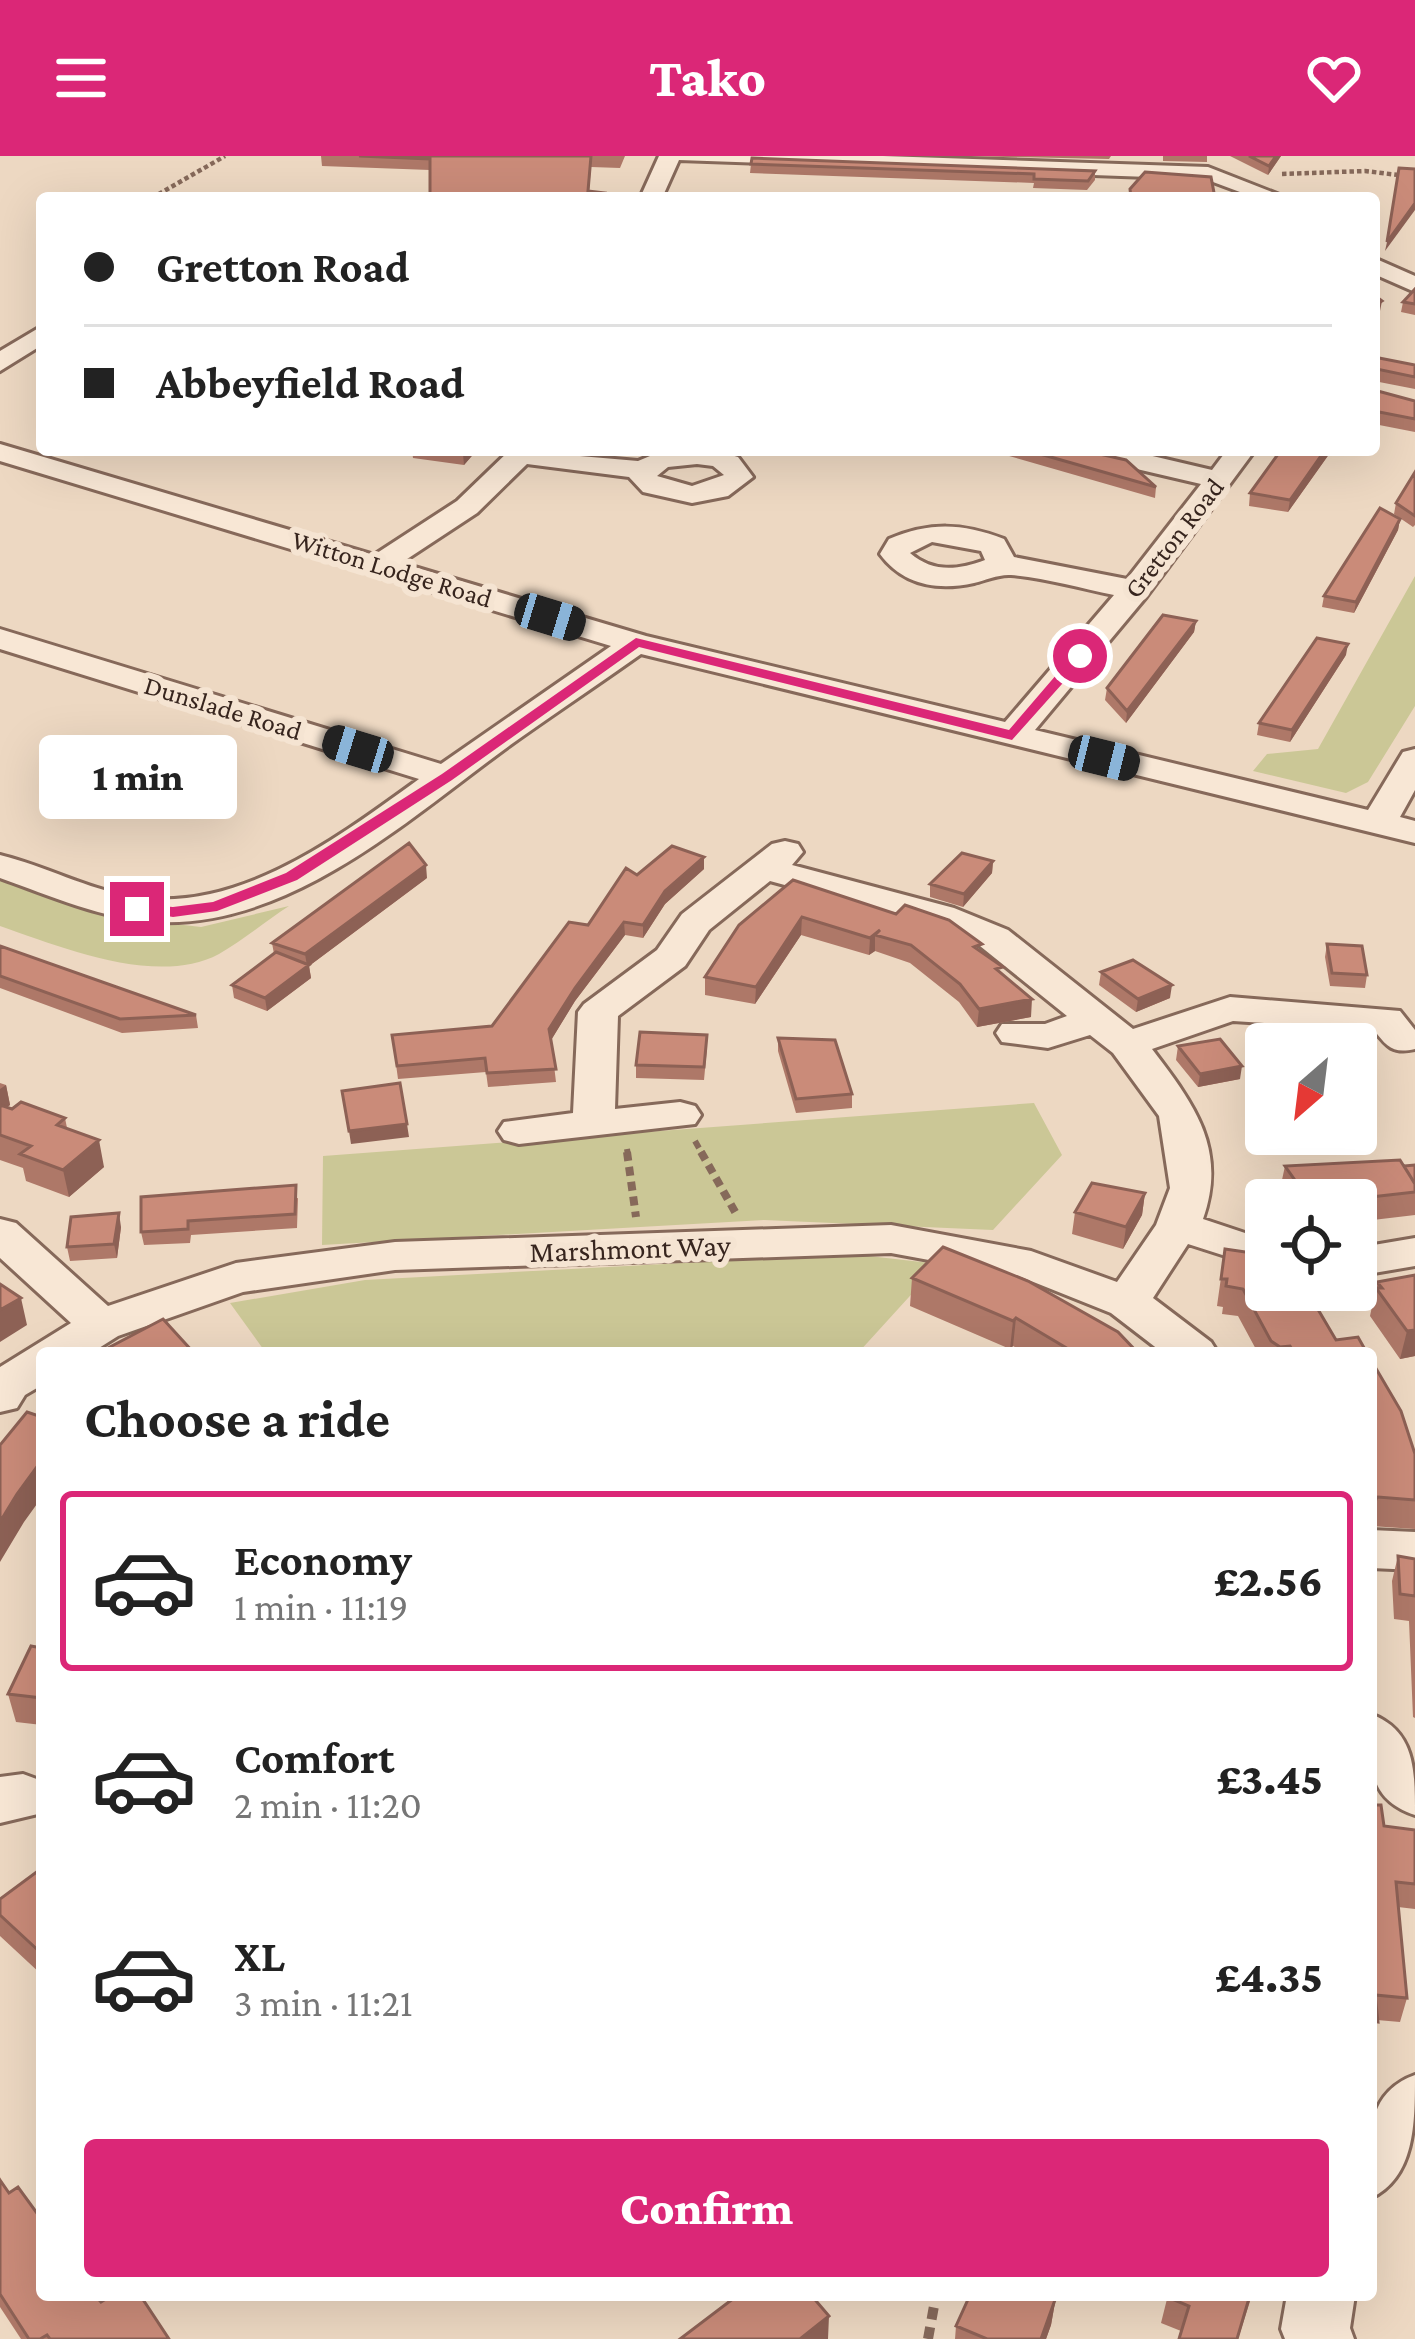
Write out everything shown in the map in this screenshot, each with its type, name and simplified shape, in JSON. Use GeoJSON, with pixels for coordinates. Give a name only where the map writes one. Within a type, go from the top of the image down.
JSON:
{"type":"FeatureCollection","features":[{"type":"Feature","properties":{"kind":"street"},"geometry":{"type":"LineString","coordinates":[[654,192],[670,156]]}},
{"type":"Feature","properties":{"kind":"street"},"geometry":{"type":"LineString","coordinates":[[687,156],[1215,165],[1265,192]]}},
{"type":"Feature","properties":{"kind":"street"},"geometry":{"type":"LineString","coordinates":[[1380,262],[1415,256]]}},
{"type":"Feature","properties":{"kind":"street"},"geometry":{"type":"LineString","coordinates":[[1380,266],[1415,285]]}},
{"type":"Feature","properties":{"kind":"street"},"geometry":{"type":"LineString","coordinates":[[0,363],[36,338]]}},
{"type":"Feature","properties":{"kind":"street","name":"Witton Lodge Road"},"geometry":{"type":"LineString","coordinates":[[0,452],[636,643],[1415,832]]}},
{"type":"Feature","properties":{"kind":"street"},"geometry":{"type":"LineString","coordinates":[[378,565],[467,507],[521,456]]}},
{"type":"Feature","properties":{"kind":"street"},"geometry":{"type":"LineString","coordinates":[[545,456],[642,470]]}},
{"type":"Feature","properties":{"kind":"street"},"geometry":{"type":"LineString","coordinates":[[1117,456],[1219,479]]}},
{"type":"Feature","properties":{"kind":"street","name":"Gretton Road"},"geometry":{"type":"LineString","coordinates":[[1012,735],[1135,590],[1236,456]]}},
{"type":"Feature","properties":{"kind":"street"},"geometry":{"type":"LineString","coordinates":[[1002,563],[1135,590]]}},
{"type":"Feature","properties":{"kind":"street","name":"Dunslade Road"},"geometry":{"type":"LineString","coordinates":[[0,639],[447,777]]}},
{"type":"Feature","properties":{"kind":"street"},"geometry":{"type":"LineString","coordinates":[[0,866],[137,909],[173,912],[217,906],[291,877],[447,777],[636,643]]}},
{"type":"Feature","properties":{"kind":"street"},"geometry":{"type":"LineString","coordinates":[[1378,824],[1415,759]]}},
{"type":"Feature","properties":{"kind":"street"},"geometry":{"type":"LineString","coordinates":[[608,1122],[598,1012],[670,958],[694,922],[776,860],[941,916],[994,938],[1112,1031],[1180,1115],[1192,1188],[1178,1226],[1127,1302]]}},
{"type":"Feature","properties":{"kind":"street"},"geometry":{"type":"LineString","coordinates":[[1016,1033],[1048,1036],[1112,1031],[1230,1009],[1391,1017]]}},
{"type":"Feature","properties":{"kind":"street"},"geometry":{"type":"LineString","coordinates":[[519,1131],[680,1115]]}},
{"type":"Feature","properties":{"kind":"street"},"geometry":{"type":"LineString","coordinates":[[1178,1226],[1245,1248]]}},
{"type":"Feature","properties":{"kind":"street"},"geometry":{"type":"LineString","coordinates":[[0,1233],[101,1325]]}},
{"type":"Feature","properties":{"kind":"street","name":"Marshmont Way"},"geometry":{"type":"LineString","coordinates":[[66,1347],[101,1325],[236,1279],[395,1256],[891,1239],[1031,1265],[1127,1302],[1186,1347]]}},
{"type":"Feature","properties":{"kind":"street"},"geometry":{"type":"LineString","coordinates":[[1377,1258],[1415,1252]]}},
{"type":"Feature","properties":{"kind":"street"},"geometry":{"type":"LineString","coordinates":[[0,1396],[8,1384],[36,1367]]}},
{"type":"Feature","properties":{"kind":"street"},"geometry":{"type":"LineString","coordinates":[[1377,1549],[1415,1551]]}},
{"type":"Feature","properties":{"kind":"street"},"geometry":{"type":"LineString","coordinates":[[1377,1744],[1415,1792]]}},
{"type":"Feature","properties":{"kind":"street"},"geometry":{"type":"LineString","coordinates":[[1320,2301],[1315,2329],[1320,2339]]}},
{"type":"Feature","properties":{"kind":"path"},"geometry":{"type":"LineString","coordinates":[[162,192],[225,156]]}},
{"type":"Feature","properties":{"kind":"path"},"geometry":{"type":"LineString","coordinates":[[1365,171],[1415,177]]}},
{"type":"Feature","properties":{"kind":"path"},"geometry":{"type":"LineString","coordinates":[[680,1115],[754,1244]]}},
{"type":"Feature","properties":{"kind":"path"},"geometry":{"type":"LineString","coordinates":[[608,1122],[641,1248]]}},
{"type":"Feature","properties":{"kind":"path"},"geometry":{"type":"LineString","coordinates":[[928,2339],[935,2301]]}},
{"type":"Feature","properties":{"kind":"shaded area"},"geometry":{"type":"Polygon","coordinates":[[[1415,576],[1415,706],[1368,782],[1346,793],[1253,771],[1267,754],[1318,749],[1415,576]]]}},
{"type":"Feature","properties":{"kind":"shaded area"},"geometry":{"type":"Polygon","coordinates":[[[0,877],[123,918],[201,927],[289,906],[219,954],[194,963],[139,965],[80,953],[0,926],[0,877]]]}},
{"type":"Feature","properties":{"kind":"shaded area"},"geometry":{"type":"Polygon","coordinates":[[[1034,1103],[1062,1155],[993,1230],[764,1220],[322,1245],[323,1156],[1034,1103]]]}},
{"type":"Feature","properties":{"kind":"shaded area"},"geometry":{"type":"Polygon","coordinates":[[[851,1254],[939,1264],[863,1347],[262,1347],[230,1303],[365,1280],[851,1254]]]}},
{"type":"Feature","properties":{"kind":"building"},"geometry":{"type":"Polygon","coordinates":[[[359,156],[591,156],[588,191],[596,192],[430,192],[430,159],[359,156]]]}},
{"type":"Feature","properties":{"kind":"building"},"geometry":{"type":"Polygon","coordinates":[[[1249,156],[1276,156],[1269,166],[1249,156]]]}},
{"type":"Feature","properties":{"kind":"building"},"geometry":{"type":"Polygon","coordinates":[[[752,158],[1095,171],[1088,181],[1034,179],[1034,174],[751,164],[752,158]]]}},
{"type":"Feature","properties":{"kind":"building"},"geometry":{"type":"Polygon","coordinates":[[[1399,168],[1415,169],[1415,203],[1387,242],[1399,168]]]}},
{"type":"Feature","properties":{"kind":"building"},"geometry":{"type":"Polygon","coordinates":[[[1145,172],[1211,177],[1214,192],[1130,192],[1145,172]]]}},
{"type":"Feature","properties":{"kind":"building"},"geometry":{"type":"Polygon","coordinates":[[[1380,358],[1415,365],[1415,377],[1380,370],[1380,358]]]}},
{"type":"Feature","properties":{"kind":"building"},"geometry":{"type":"Polygon","coordinates":[[[1380,392],[1415,401],[1415,419],[1380,412],[1380,392]]]}},
{"type":"Feature","properties":{"kind":"building"},"geometry":{"type":"Polygon","coordinates":[[[1047,456],[1126,460],[1156,487],[1047,456]]]}},
{"type":"Feature","properties":{"kind":"building"},"geometry":{"type":"Polygon","coordinates":[[[1277,456],[1321,456],[1290,500],[1250,493],[1277,456]]]}},
{"type":"Feature","properties":{"kind":"building"},"geometry":{"type":"Polygon","coordinates":[[[1415,472],[1415,516],[1396,503],[1415,472]]]}},
{"type":"Feature","properties":{"kind":"building"},"geometry":{"type":"Polygon","coordinates":[[[1380,508],[1400,519],[1356,602],[1324,596],[1380,508]]]}},
{"type":"Feature","properties":{"kind":"building"},"geometry":{"type":"Polygon","coordinates":[[[1163,615],[1196,621],[1127,711],[1107,688],[1163,615]]]}},
{"type":"Feature","properties":{"kind":"building"},"geometry":{"type":"Polygon","coordinates":[[[1317,638],[1348,644],[1292,730],[1259,723],[1317,638]]]}},
{"type":"Feature","properties":{"kind":"building"},"geometry":{"type":"Polygon","coordinates":[[[409,843],[426,865],[305,954],[272,943],[409,843]]]}},
{"type":"Feature","properties":{"kind":"building"},"geometry":{"type":"Polygon","coordinates":[[[672,846],[704,857],[665,891],[643,925],[624,922],[575,988],[549,1029],[556,1069],[487,1073],[485,1058],[397,1066],[392,1035],[492,1026],[569,922],[588,925],[626,868],[637,875],[672,846]]]}},
{"type":"Feature","properties":{"kind":"building"},"geometry":{"type":"Polygon","coordinates":[[[962,853],[993,861],[964,894],[930,884],[962,853]]]}},
{"type":"Feature","properties":{"kind":"building"},"geometry":{"type":"Polygon","coordinates":[[[793,880],[896,914],[905,905],[949,920],[982,944],[974,947],[1003,967],[996,969],[1032,999],[979,1009],[960,984],[911,945],[875,935],[880,930],[870,938],[802,917],[756,987],[705,977],[739,925],[793,880]]]}},
{"type":"Feature","properties":{"kind":"building"},"geometry":{"type":"Polygon","coordinates":[[[1327,944],[1362,946],[1367,975],[1332,973],[1327,944]]]}},
{"type":"Feature","properties":{"kind":"building"},"geometry":{"type":"Polygon","coordinates":[[[0,946],[196,1015],[120,1019],[0,976],[0,946]]]}},
{"type":"Feature","properties":{"kind":"building"},"geometry":{"type":"Polygon","coordinates":[[[276,952],[309,965],[265,998],[232,985],[276,952]]]}},
{"type":"Feature","properties":{"kind":"building"},"geometry":{"type":"Polygon","coordinates":[[[1133,960],[1172,985],[1138,999],[1101,972],[1133,960]]]}},
{"type":"Feature","properties":{"kind":"building"},"geometry":{"type":"Polygon","coordinates":[[[640,1032],[707,1035],[704,1067],[636,1065],[640,1032]]]}},
{"type":"Feature","properties":{"kind":"building"},"geometry":{"type":"Polygon","coordinates":[[[778,1038],[835,1040],[852,1094],[796,1099],[778,1038]]]}},
{"type":"Feature","properties":{"kind":"building"},"geometry":{"type":"Polygon","coordinates":[[[1220,1039],[1242,1066],[1200,1074],[1178,1046],[1220,1039]]]}},
{"type":"Feature","properties":{"kind":"building"},"geometry":{"type":"Polygon","coordinates":[[[400,1083],[407,1124],[349,1131],[342,1091],[400,1083]]]}},
{"type":"Feature","properties":{"kind":"building"},"geometry":{"type":"Polygon","coordinates":[[[21,1102],[65,1118],[57,1125],[99,1140],[63,1170],[20,1154],[31,1146],[0,1135],[0,1105],[12,1109],[21,1102]]]}},
{"type":"Feature","properties":{"kind":"building"},"geometry":{"type":"Polygon","coordinates":[[[1400,1160],[1415,1192],[1377,1196],[1377,1179],[1294,1179],[1285,1166],[1400,1160]]]}},
{"type":"Feature","properties":{"kind":"building"},"geometry":{"type":"Polygon","coordinates":[[[1415,1165],[1415,1184],[1404,1166],[1415,1165]]]}},
{"type":"Feature","properties":{"kind":"building"},"geometry":{"type":"Polygon","coordinates":[[[1092,1183],[1145,1193],[1126,1227],[1075,1212],[1092,1183]]]}},
{"type":"Feature","properties":{"kind":"building"},"geometry":{"type":"Polygon","coordinates":[[[296,1185],[295,1214],[188,1221],[188,1229],[141,1232],[141,1197],[296,1185]]]}},
{"type":"Feature","properties":{"kind":"building"},"geometry":{"type":"Polygon","coordinates":[[[119,1213],[114,1244],[67,1247],[71,1217],[119,1213]]]}},
{"type":"Feature","properties":{"kind":"building"},"geometry":{"type":"Polygon","coordinates":[[[943,1247],[1028,1281],[1118,1332],[1132,1347],[1065,1347],[1016,1318],[1013,1321],[912,1278],[943,1247]]]}},
{"type":"Feature","properties":{"kind":"building"},"geometry":{"type":"Polygon","coordinates":[[[1225,1249],[1245,1252],[1245,1293],[1226,1286],[1227,1279],[1221,1279],[1225,1249]]]}},
{"type":"Feature","properties":{"kind":"building"},"geometry":{"type":"Polygon","coordinates":[[[1415,1275],[1415,1330],[1407,1331],[1377,1289],[1382,1288],[1377,1282],[1415,1275]]]}},
{"type":"Feature","properties":{"kind":"building"},"geometry":{"type":"Polygon","coordinates":[[[0,1284],[21,1298],[0,1310],[0,1284]]]}},
{"type":"Feature","properties":{"kind":"building"},"geometry":{"type":"Polygon","coordinates":[[[1255,1311],[1319,1311],[1336,1340],[1358,1337],[1364,1347],[1280,1347],[1271,1341],[1255,1311]]]}},
{"type":"Feature","properties":{"kind":"building"},"geometry":{"type":"Polygon","coordinates":[[[163,1319],[189,1347],[110,1347],[163,1319]]]}},
{"type":"Feature","properties":{"kind":"building"},"geometry":{"type":"Polygon","coordinates":[[[1377,1370],[1401,1411],[1415,1454],[1415,1500],[1378,1497],[1377,1370]]]}},
{"type":"Feature","properties":{"kind":"building"},"geometry":{"type":"Polygon","coordinates":[[[27,1412],[36,1415],[36,1468],[0,1522],[0,1445],[27,1412]]]}},
{"type":"Feature","properties":{"kind":"building"},"geometry":{"type":"Polygon","coordinates":[[[1398,1556],[1415,1559],[1415,1596],[1400,1594],[1398,1556]]]}},
{"type":"Feature","properties":{"kind":"building"},"geometry":{"type":"Polygon","coordinates":[[[31,1646],[36,1647],[36,1697],[8,1694],[31,1646]]]}},
{"type":"Feature","properties":{"kind":"building"},"geometry":{"type":"Polygon","coordinates":[[[1377,1805],[1381,1805],[1384,1826],[1415,1830],[1415,1884],[1396,1882],[1407,1998],[1377,1995],[1377,1805]]]}},
{"type":"Feature","properties":{"kind":"building"},"geometry":{"type":"Polygon","coordinates":[[[36,1872],[36,1948],[0,1915],[0,1899],[36,1872]]]}},
{"type":"Feature","properties":{"kind":"building"},"geometry":{"type":"Polygon","coordinates":[[[0,2180],[9,2193],[18,2187],[36,2212],[36,2301],[144,2301],[169,2339],[50,2339],[47,2335],[29,2339],[0,2294],[0,2180]]]}},
{"type":"Feature","properties":{"kind":"building"},"geometry":{"type":"Polygon","coordinates":[[[730,2301],[816,2301],[829,2316],[800,2339],[680,2339],[730,2301]]]}},
{"type":"Feature","properties":{"kind":"building"},"geometry":{"type":"Polygon","coordinates":[[[967,2301],[1055,2301],[1041,2339],[987,2339],[956,2326],[967,2301]]]}},
{"type":"Feature","properties":{"kind":"building"},"geometry":{"type":"Polygon","coordinates":[[[1177,2301],[1248,2301],[1237,2339],[1179,2339],[1189,2306],[1177,2301]]]}},
{"type":"Feature","properties":{"kind":"route"},"geometry":{"type":"LineString","coordinates":[[137,909],[173,912],[217,906],[291,877],[447,777],[636,643],[1012,735],[1080,656]]}}]}
